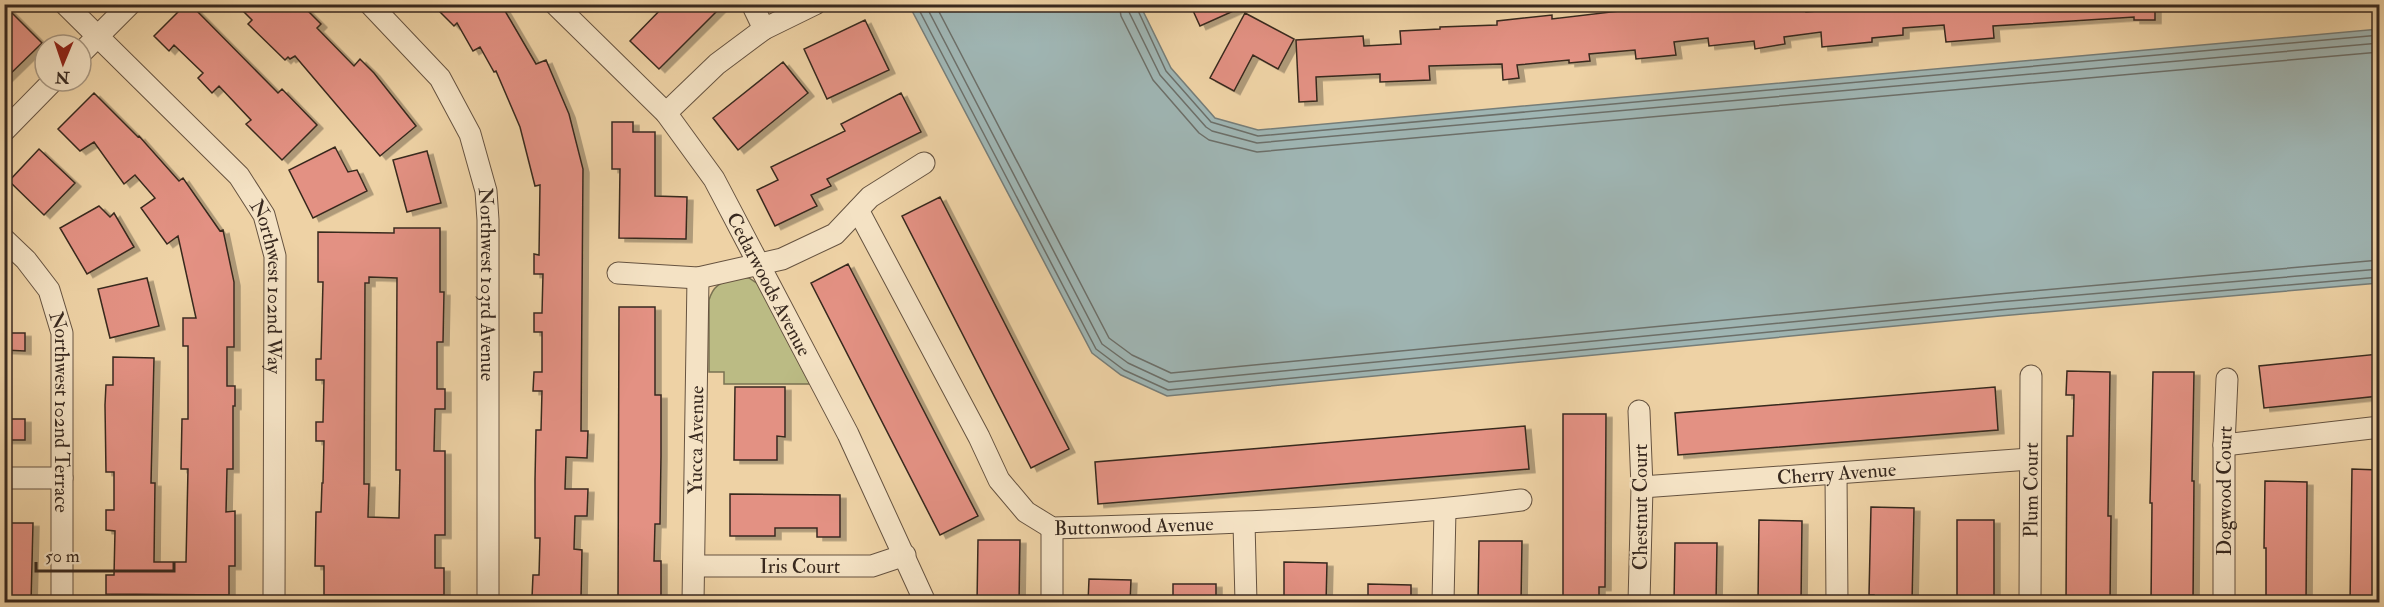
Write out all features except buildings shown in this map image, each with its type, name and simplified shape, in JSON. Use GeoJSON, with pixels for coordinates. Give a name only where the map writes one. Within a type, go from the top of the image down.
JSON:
{"type":"FeatureCollection","features":[{"type":"Feature","properties":{"kind":"street","name":"Northwest 102nd Way"},"geometry":{"type":"LineString","coordinates":[[65,4],[238,176],[264,215],[275,256],[274,603]]}},
{"type":"Feature","properties":{"kind":"street"},"geometry":{"type":"LineString","coordinates":[[93,40],[130,4]]}},
{"type":"Feature","properties":{"kind":"street","name":"Northwest 103rd Avenue"},"geometry":{"type":"LineString","coordinates":[[370,4],[440,78],[470,134],[486,191],[488,220],[488,603]]}},
{"type":"Feature","properties":{"kind":"street","name":"Cedarwoods Avenue"},"geometry":{"type":"LineString","coordinates":[[555,4],[666,113],[714,179],[848,434],[925,603]]}},
{"type":"Feature","properties":{"kind":"street"},"geometry":{"type":"LineString","coordinates":[[752,4],[764,29]]}},
{"type":"Feature","properties":{"kind":"street"},"geometry":{"type":"LineString","coordinates":[[666,113],[717,64],[764,29],[815,4]]}},
{"type":"Feature","properties":{"kind":"street"},"geometry":{"type":"LineString","coordinates":[[4,131],[41,93]]}},
{"type":"Feature","properties":{"kind":"street"},"geometry":{"type":"LineString","coordinates":[[618,273],[698,278],[782,259],[836,234],[870,197],[924,163]]}},
{"type":"Feature","properties":{"kind":"street","name":"Buttonwood Avenue"},"geometry":{"type":"LineString","coordinates":[[858,210],[979,437],[999,480],[1026,512],[1052,528],[1244,523],[1445,510],[1521,500]]}},
{"type":"Feature","properties":{"kind":"street","name":"Northwest 102nd Terrace"},"geometry":{"type":"LineString","coordinates":[[4,239],[26,260],[49,290],[62,333],[62,603]]}},
{"type":"Feature","properties":{"kind":"street","name":"Yucca Avenue"},"geometry":{"type":"LineString","coordinates":[[693,603],[698,278]]}},
{"type":"Feature","properties":{"kind":"street","name":"Plum Court"},"geometry":{"type":"LineString","coordinates":[[2030,603],[2031,376]]}},
{"type":"Feature","properties":{"kind":"street","name":"Dogwood Court"},"geometry":{"type":"LineString","coordinates":[[2224,603],[2224,445],[2227,379]]}},
{"type":"Feature","properties":{"kind":"street","name":"Chestnut Court"},"geometry":{"type":"LineString","coordinates":[[1639,411],[1642,487],[1640,603]]}},
{"type":"Feature","properties":{"kind":"street"},"geometry":{"type":"LineString","coordinates":[[2224,445],[2379,427]]}},
{"type":"Feature","properties":{"kind":"street","name":"Cherry Avenue"},"geometry":{"type":"LineString","coordinates":[[1642,487],[2030,459]]}},
{"type":"Feature","properties":{"kind":"street"},"geometry":{"type":"LineString","coordinates":[[1836,474],[1838,603]]}},
{"type":"Feature","properties":{"kind":"street"},"geometry":{"type":"LineString","coordinates":[[4,478],[62,478]]}},
{"type":"Feature","properties":{"kind":"street"},"geometry":{"type":"LineString","coordinates":[[1443,603],[1445,510]]}},
{"type":"Feature","properties":{"kind":"street"},"geometry":{"type":"LineString","coordinates":[[1244,523],[1246,603]]}},
{"type":"Feature","properties":{"kind":"street"},"geometry":{"type":"LineString","coordinates":[[1052,528],[1053,603]]}},
{"type":"Feature","properties":{"kind":"street","name":"Iris Court"},"geometry":{"type":"LineString","coordinates":[[694,566],[872,566],[905,555]]}},
{"type":"Feature","properties":{"kind":"green space"},"geometry":{"type":"Polygon","coordinates":[[[737,277],[749,278],[758,284],[810,384],[724,384],[724,372],[709,372],[709,300],[713,290],[719,285],[737,277]]]}},
{"type":"Feature","properties":{"kind":"water"},"geometry":{"type":"Polygon","coordinates":[[[909,5],[1140,5],[1171,68],[1215,118],[1258,130],[2379,29],[2379,283],[2000,316],[1167,396],[1121,375],[1092,353],[909,5]]]}}]}
